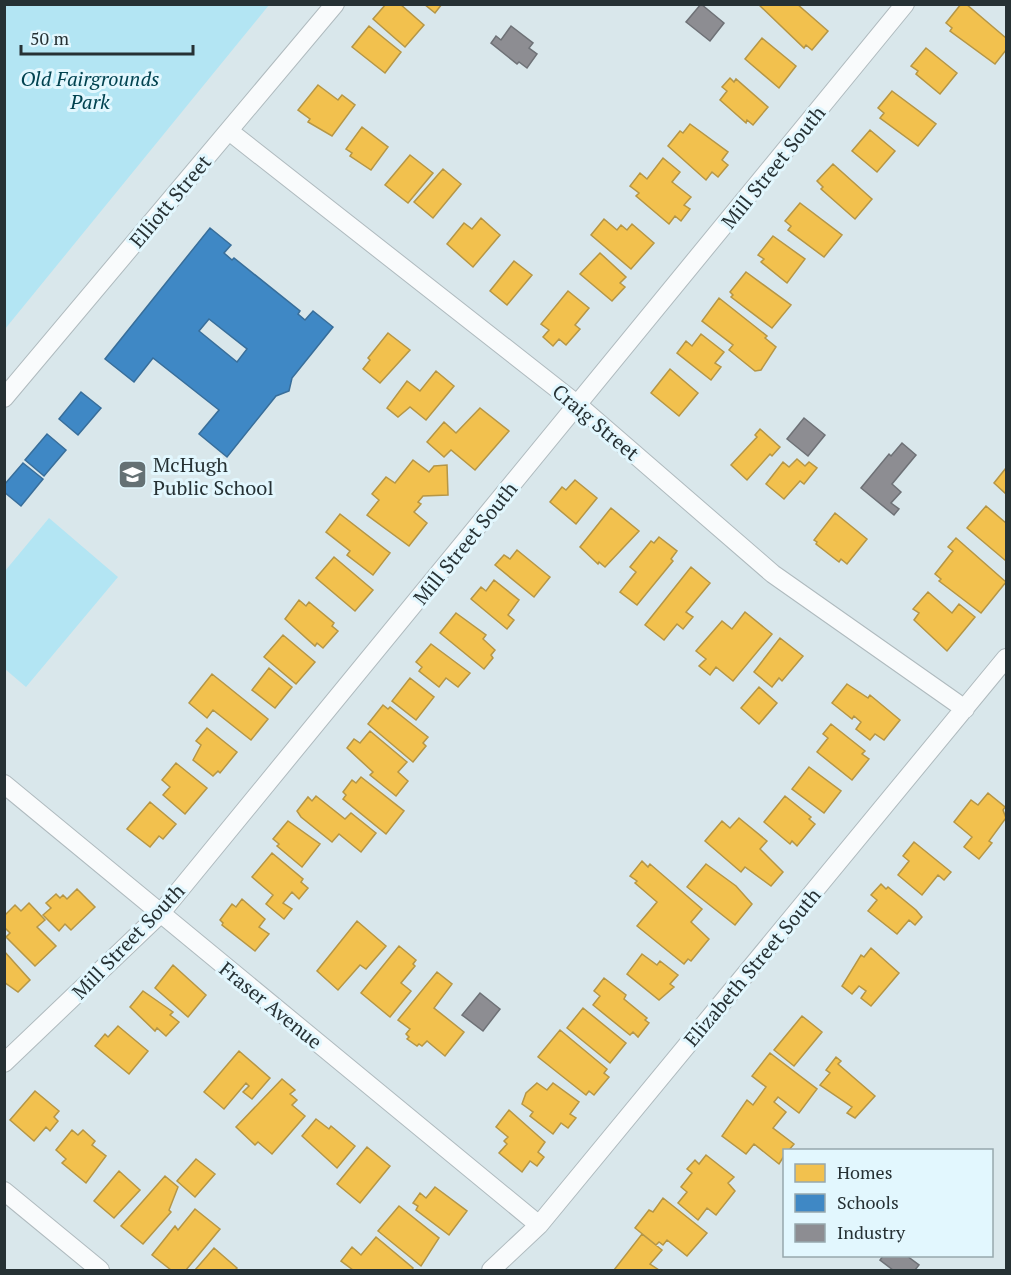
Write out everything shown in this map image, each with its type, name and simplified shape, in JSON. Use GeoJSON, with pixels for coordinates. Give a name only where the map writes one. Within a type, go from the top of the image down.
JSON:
{"type":"FeatureCollection","features":[{"type":"Feature","properties":{"kind":"street","name":"Elliott Street"},"geometry":{"type":"LineString","coordinates":[[4,398],[335,4]]}},
{"type":"Feature","properties":{"kind":"street","name":"Mill Street South"},"geometry":{"type":"LineString","coordinates":[[4,1063],[160,914],[905,4]]}},
{"type":"Feature","properties":{"kind":"street","name":"Craig Street"},"geometry":{"type":"LineString","coordinates":[[229,131],[578,405],[773,574],[965,708]]}},
{"type":"Feature","properties":{"kind":"street","name":"Elizabeth Street South"},"geometry":{"type":"LineString","coordinates":[[491,1270],[539,1225],[1006,658]]}},
{"type":"Feature","properties":{"kind":"street","name":"Fraser Avenue"},"geometry":{"type":"LineString","coordinates":[[4,784],[539,1225]]}},
{"type":"Feature","properties":{"kind":"street"},"geometry":{"type":"LineString","coordinates":[[4,1191],[100,1270]]}},
{"type":"Feature","properties":{"kind":"green space","name":"Old Fairgrounds Park"},"geometry":{"type":"Polygon","coordinates":[[[4,5],[269,5],[5,329],[4,5]]]}},
{"type":"Feature","properties":{"kind":"green space"},"geometry":{"type":"Polygon","coordinates":[[[49,518],[118,577],[26,687],[5,669],[5,571],[49,518]]]}},
{"type":"Feature","properties":{"kind":"building: Homes"},"geometry":{"type":"Polygon","coordinates":[[[386,4],[400,4],[424,25],[405,47],[373,19],[386,4]]]}},
{"type":"Feature","properties":{"kind":"building: Homes"},"geometry":{"type":"Polygon","coordinates":[[[424,4],[442,4],[435,13],[424,4]]]}},
{"type":"Feature","properties":{"kind":"building: Homes"},"geometry":{"type":"Polygon","coordinates":[[[758,4],[797,4],[828,31],[812,50],[806,45],[804,48],[758,4]]]}},
{"type":"Feature","properties":{"kind":"building: Homes"},"geometry":{"type":"Polygon","coordinates":[[[961,4],[966,4],[1006,38],[1006,50],[995,64],[950,31],[952,28],[946,23],[961,4]]]}},
{"type":"Feature","properties":{"kind":"building: Homes"},"geometry":{"type":"Polygon","coordinates":[[[369,26],[401,52],[385,73],[352,47],[369,26]]]}},
{"type":"Feature","properties":{"kind":"building: Homes"},"geometry":{"type":"Polygon","coordinates":[[[762,38],[796,66],[779,88],[745,59],[762,38]]]}},
{"type":"Feature","properties":{"kind":"building: Homes"},"geometry":{"type":"Polygon","coordinates":[[[926,48],[957,73],[940,94],[916,74],[918,71],[911,66],[926,48]]]}},
{"type":"Feature","properties":{"kind":"building: Homes"},"geometry":{"type":"Polygon","coordinates":[[[730,78],[734,82],[736,79],[768,107],[753,125],[747,120],[746,123],[720,100],[727,91],[722,87],[730,78]]]}},
{"type":"Feature","properties":{"kind":"building: Homes"},"geometry":{"type":"Polygon","coordinates":[[[318,85],[338,100],[342,95],[355,105],[332,136],[308,122],[310,119],[298,110],[318,85]]]}},
{"type":"Feature","properties":{"kind":"building: Homes"},"geometry":{"type":"Polygon","coordinates":[[[892,91],[936,124],[918,146],[880,118],[884,113],[878,108],[892,91]]]}},
{"type":"Feature","properties":{"kind":"building: Homes"},"geometry":{"type":"Polygon","coordinates":[[[690,124],[728,152],[722,160],[728,165],[718,177],[712,172],[706,180],[668,146],[680,131],[683,133],[690,124]]]}},
{"type":"Feature","properties":{"kind":"building: Homes"},"geometry":{"type":"Polygon","coordinates":[[[362,127],[388,147],[371,170],[350,156],[352,153],[346,149],[362,127]]]}},
{"type":"Feature","properties":{"kind":"building: Homes"},"geometry":{"type":"Polygon","coordinates":[[[870,130],[895,151],[877,172],[852,151],[870,130]]]}},
{"type":"Feature","properties":{"kind":"building: Homes"},"geometry":{"type":"Polygon","coordinates":[[[410,155],[433,173],[408,203],[385,185],[410,155]]]}},
{"type":"Feature","properties":{"kind":"building: Homes"},"geometry":{"type":"Polygon","coordinates":[[[663,158],[680,172],[672,182],[691,197],[684,205],[690,209],[681,221],[675,216],[669,224],[636,196],[639,193],[630,186],[640,173],[647,179],[663,158]]]}},
{"type":"Feature","properties":{"kind":"building: Homes"},"geometry":{"type":"Polygon","coordinates":[[[833,164],[872,199],[855,219],[821,189],[823,187],[817,181],[833,164]]]}},
{"type":"Feature","properties":{"kind":"building: Homes"},"geometry":{"type":"Polygon","coordinates":[[[443,169],[461,184],[433,218],[414,202],[443,169]]]}},
{"type":"Feature","properties":{"kind":"building: Homes"},"geometry":{"type":"Polygon","coordinates":[[[800,203],[842,235],[824,257],[788,230],[791,226],[785,221],[800,203]]]}},
{"type":"Feature","properties":{"kind":"building: Homes"},"geometry":{"type":"Polygon","coordinates":[[[481,218],[500,235],[473,267],[447,244],[464,223],[472,229],[481,218]]]}},
{"type":"Feature","properties":{"kind":"building: Homes"},"geometry":{"type":"Polygon","coordinates":[[[604,219],[617,230],[621,225],[627,230],[632,224],[654,243],[631,269],[591,235],[604,219]]]}},
{"type":"Feature","properties":{"kind":"building: Homes"},"geometry":{"type":"Polygon","coordinates":[[[773,236],[805,259],[787,283],[761,262],[764,259],[758,255],[773,236]]]}},
{"type":"Feature","properties":{"kind":"building: Homes"},"geometry":{"type":"Polygon","coordinates":[[[600,253],[626,277],[620,283],[625,287],[612,301],[580,274],[600,253]]]}},
{"type":"Feature","properties":{"kind":"building: Homes"},"geometry":{"type":"Polygon","coordinates":[[[514,261],[532,275],[507,305],[490,291],[514,261]]]}},
{"type":"Feature","properties":{"kind":"building: Homes"},"geometry":{"type":"Polygon","coordinates":[[[746,272],[791,305],[772,328],[731,297],[733,295],[730,292],[746,272]]]}},
{"type":"Feature","properties":{"kind":"building: Homes"},"geometry":{"type":"Polygon","coordinates":[[[568,291],[589,308],[575,325],[580,329],[566,345],[559,339],[553,346],[543,337],[549,330],[541,324],[568,291]]]}},
{"type":"Feature","properties":{"kind":"building: Homes"},"geometry":{"type":"Polygon","coordinates":[[[719,298],[767,336],[765,338],[776,347],[761,370],[755,371],[729,350],[733,345],[702,321],[719,298]]]}},
{"type":"Feature","properties":{"kind":"building: Homes"},"geometry":{"type":"Polygon","coordinates":[[[388,333],[410,350],[380,383],[363,369],[370,360],[368,358],[388,333]]]}},
{"type":"Feature","properties":{"kind":"building: Homes"},"geometry":{"type":"Polygon","coordinates":[[[701,334],[724,352],[715,363],[721,367],[711,380],[677,353],[686,341],[692,346],[701,334]]]}},
{"type":"Feature","properties":{"kind":"building: Homes"},"geometry":{"type":"Polygon","coordinates":[[[670,369],[698,393],[679,416],[651,393],[670,369]]]}},
{"type":"Feature","properties":{"kind":"building: Homes"},"geometry":{"type":"Polygon","coordinates":[[[436,371],[454,386],[426,420],[410,407],[398,417],[387,408],[407,381],[420,391],[436,371]]]}},
{"type":"Feature","properties":{"kind":"building: Homes"},"geometry":{"type":"Polygon","coordinates":[[[480,408],[509,431],[475,470],[451,450],[444,457],[427,442],[444,422],[456,433],[480,408]]]}},
{"type":"Feature","properties":{"kind":"building: Homes"},"geometry":{"type":"Polygon","coordinates":[[[760,429],[780,447],[772,456],[770,454],[747,480],[731,465],[757,437],[755,435],[760,429]]]}},
{"type":"Feature","properties":{"kind":"building: Homes"},"geometry":{"type":"Polygon","coordinates":[[[797,459],[805,466],[809,462],[817,468],[804,484],[800,481],[784,499],[766,484],[783,462],[789,467],[797,459]]]}},
{"type":"Feature","properties":{"kind":"building: Homes"},"geometry":{"type":"Polygon","coordinates":[[[413,460],[429,472],[434,466],[447,465],[448,495],[423,496],[418,502],[421,504],[414,512],[427,523],[409,546],[367,515],[379,500],[372,494],[386,477],[395,483],[413,460]]]}},
{"type":"Feature","properties":{"kind":"building: Homes"},"geometry":{"type":"Polygon","coordinates":[[[1006,468],[1006,494],[994,483],[1006,468]]]}},
{"type":"Feature","properties":{"kind":"building: Homes"},"geometry":{"type":"Polygon","coordinates":[[[575,480],[597,498],[576,524],[550,502],[562,487],[566,490],[575,480]]]}},
{"type":"Feature","properties":{"kind":"building: Homes"},"geometry":{"type":"Polygon","coordinates":[[[986,506],[1006,523],[1006,561],[967,528],[986,506]]]}},
{"type":"Feature","properties":{"kind":"building: Homes"},"geometry":{"type":"Polygon","coordinates":[[[611,508],[639,531],[605,567],[599,562],[598,564],[580,547],[611,508]]]}},
{"type":"Feature","properties":{"kind":"building: Homes"},"geometry":{"type":"Polygon","coordinates":[[[835,513],[867,539],[847,564],[841,559],[839,562],[814,540],[835,513]]]}},
{"type":"Feature","properties":{"kind":"building: Homes"},"geometry":{"type":"Polygon","coordinates":[[[340,514],[390,553],[373,575],[347,555],[350,551],[326,532],[340,514]]]}},
{"type":"Feature","properties":{"kind":"building: Homes"},"geometry":{"type":"Polygon","coordinates":[[[659,537],[677,551],[671,559],[673,561],[637,605],[620,592],[636,572],[630,567],[651,541],[654,543],[659,537]]]}},
{"type":"Feature","properties":{"kind":"building: Homes"},"geometry":{"type":"Polygon","coordinates":[[[956,538],[1006,582],[981,613],[939,581],[941,579],[935,574],[953,551],[948,547],[956,538]]]}},
{"type":"Feature","properties":{"kind":"building: Homes"},"geometry":{"type":"Polygon","coordinates":[[[517,550],[550,577],[534,597],[495,565],[504,555],[510,559],[517,550]]]}},
{"type":"Feature","properties":{"kind":"building: Homes"},"geometry":{"type":"Polygon","coordinates":[[[334,557],[373,590],[355,611],[316,578],[334,557]]]}},
{"type":"Feature","properties":{"kind":"building: Homes"},"geometry":{"type":"Polygon","coordinates":[[[691,567],[710,583],[686,612],[693,617],[683,629],[677,624],[664,640],[645,625],[691,567]]]}},
{"type":"Feature","properties":{"kind":"building: Homes"},"geometry":{"type":"Polygon","coordinates":[[[494,580],[519,600],[508,615],[514,620],[507,629],[471,599],[481,587],[486,591],[494,580]]]}},
{"type":"Feature","properties":{"kind":"building: Homes"},"geometry":{"type":"Polygon","coordinates":[[[928,592],[952,613],[959,604],[975,617],[947,651],[914,620],[919,613],[913,609],[928,592]]]}},
{"type":"Feature","properties":{"kind":"building: Homes"},"geometry":{"type":"Polygon","coordinates":[[[299,600],[306,606],[309,602],[334,623],[332,626],[338,631],[323,648],[317,643],[315,646],[285,619],[299,600]]]}},
{"type":"Feature","properties":{"kind":"building: Homes"},"geometry":{"type":"Polygon","coordinates":[[[745,612],[772,634],[733,681],[716,667],[710,675],[699,666],[706,659],[696,651],[722,621],[732,629],[745,612]]]}},
{"type":"Feature","properties":{"kind":"building: Homes"},"geometry":{"type":"Polygon","coordinates":[[[456,613],[486,635],[483,639],[495,650],[491,655],[493,658],[484,669],[440,633],[456,613]]]}},
{"type":"Feature","properties":{"kind":"building: Homes"},"geometry":{"type":"Polygon","coordinates":[[[283,635],[315,662],[296,684],[264,657],[283,635]]]}},
{"type":"Feature","properties":{"kind":"building: Homes"},"geometry":{"type":"Polygon","coordinates":[[[780,638],[803,656],[782,681],[779,678],[772,687],[754,672],[780,638]]]}},
{"type":"Feature","properties":{"kind":"building: Homes"},"geometry":{"type":"Polygon","coordinates":[[[431,644],[470,673],[458,687],[446,678],[439,687],[419,671],[422,667],[416,662],[431,644]]]}},
{"type":"Feature","properties":{"kind":"building: Homes"},"geometry":{"type":"Polygon","coordinates":[[[269,668],[292,687],[275,708],[252,690],[269,668]]]}},
{"type":"Feature","properties":{"kind":"building: Homes"},"geometry":{"type":"Polygon","coordinates":[[[212,674],[268,719],[251,740],[213,710],[207,718],[189,703],[212,674]]]}},
{"type":"Feature","properties":{"kind":"building: Homes"},"geometry":{"type":"Polygon","coordinates":[[[410,678],[434,697],[416,720],[392,701],[410,678]]]}},
{"type":"Feature","properties":{"kind":"building: Homes"},"geometry":{"type":"Polygon","coordinates":[[[847,684],[868,698],[870,695],[900,720],[884,740],[875,734],[870,740],[856,729],[861,722],[854,716],[852,719],[832,703],[847,684]]]}},
{"type":"Feature","properties":{"kind":"building: Homes"},"geometry":{"type":"Polygon","coordinates":[[[759,687],[777,703],[759,724],[741,708],[759,687]]]}},
{"type":"Feature","properties":{"kind":"building: Homes"},"geometry":{"type":"Polygon","coordinates":[[[383,705],[388,709],[390,707],[428,737],[423,743],[426,746],[413,762],[368,724],[383,705]]]}},
{"type":"Feature","properties":{"kind":"building: Homes"},"geometry":{"type":"Polygon","coordinates":[[[831,724],[865,751],[862,754],[869,759],[852,780],[817,752],[828,738],[823,734],[831,724]]]}},
{"type":"Feature","properties":{"kind":"building: Homes"},"geometry":{"type":"Polygon","coordinates":[[[207,728],[237,752],[220,773],[218,771],[213,776],[193,760],[201,745],[196,741],[207,728]]]}},
{"type":"Feature","properties":{"kind":"building: Homes"},"geometry":{"type":"Polygon","coordinates":[[[370,731],[407,762],[398,772],[408,781],[396,796],[370,775],[373,772],[347,748],[354,739],[360,743],[370,731]]]}},
{"type":"Feature","properties":{"kind":"building: Homes"},"geometry":{"type":"Polygon","coordinates":[[[176,763],[207,788],[185,814],[163,795],[170,787],[162,780],[176,763]]]}},
{"type":"Feature","properties":{"kind":"building: Homes"},"geometry":{"type":"Polygon","coordinates":[[[809,767],[841,791],[824,813],[792,789],[809,767]]]}},
{"type":"Feature","properties":{"kind":"building: Homes"},"geometry":{"type":"Polygon","coordinates":[[[361,777],[404,811],[386,834],[343,799],[346,795],[343,792],[352,780],[356,783],[361,777]]]}},
{"type":"Feature","properties":{"kind":"building: Homes"},"geometry":{"type":"Polygon","coordinates":[[[988,793],[1005,807],[1003,810],[1006,818],[989,841],[992,843],[979,859],[964,847],[972,837],[954,822],[971,800],[978,805],[988,793]]]}},
{"type":"Feature","properties":{"kind":"building: Homes"},"geometry":{"type":"Polygon","coordinates":[[[316,796],[345,819],[351,813],[376,833],[361,852],[339,834],[332,842],[301,817],[297,811],[308,797],[312,801],[316,796]]]}},
{"type":"Feature","properties":{"kind":"building: Homes"},"geometry":{"type":"Polygon","coordinates":[[[785,796],[811,817],[809,819],[815,824],[797,846],[792,841],[790,844],[764,822],[785,796]]]}},
{"type":"Feature","properties":{"kind":"building: Homes"},"geometry":{"type":"Polygon","coordinates":[[[150,802],[176,824],[163,839],[159,836],[150,847],[127,829],[150,802]]]}},
{"type":"Feature","properties":{"kind":"building: Homes"},"geometry":{"type":"Polygon","coordinates":[[[739,818],[767,841],[760,849],[783,872],[771,886],[745,867],[741,872],[705,841],[722,821],[730,828],[739,818]]]}},
{"type":"Feature","properties":{"kind":"building: Homes"},"geometry":{"type":"Polygon","coordinates":[[[288,821],[320,844],[302,867],[277,846],[279,844],[273,839],[288,821]]]}},
{"type":"Feature","properties":{"kind":"building: Homes"},"geometry":{"type":"Polygon","coordinates":[[[914,842],[951,872],[944,880],[938,875],[922,895],[898,875],[909,861],[903,856],[914,842]]]}},
{"type":"Feature","properties":{"kind":"building: Homes"},"geometry":{"type":"Polygon","coordinates":[[[272,853],[303,879],[301,882],[308,888],[299,899],[292,892],[283,903],[292,909],[284,919],[266,904],[273,895],[252,877],[272,853]]]}},
{"type":"Feature","properties":{"kind":"building: Homes"},"geometry":{"type":"Polygon","coordinates":[[[642,861],[648,867],[650,864],[702,909],[691,922],[709,939],[691,961],[688,959],[684,964],[637,926],[657,902],[630,876],[642,861]]]}},
{"type":"Feature","properties":{"kind":"building: Homes"},"geometry":{"type":"Polygon","coordinates":[[[706,864],[736,886],[752,904],[735,925],[687,887],[706,864]]]}},
{"type":"Feature","properties":{"kind":"building: Homes"},"geometry":{"type":"Polygon","coordinates":[[[881,884],[886,889],[888,887],[922,917],[915,925],[909,920],[897,934],[868,911],[877,900],[871,895],[881,884]]]}},
{"type":"Feature","properties":{"kind":"building: Homes"},"geometry":{"type":"Polygon","coordinates":[[[77,889],[95,907],[71,930],[65,924],[59,931],[43,915],[51,908],[46,903],[56,894],[60,898],[63,895],[67,899],[77,889]]]}},
{"type":"Feature","properties":{"kind":"building: Homes"},"geometry":{"type":"Polygon","coordinates":[[[242,899],[265,919],[259,927],[269,934],[255,951],[222,925],[220,920],[232,904],[236,907],[242,899]]]}},
{"type":"Feature","properties":{"kind":"building: Homes"},"geometry":{"type":"Polygon","coordinates":[[[29,903],[45,920],[37,927],[56,946],[35,966],[6,937],[10,933],[4,927],[4,916],[15,905],[21,911],[29,903]]]}},
{"type":"Feature","properties":{"kind":"building: Homes"},"geometry":{"type":"Polygon","coordinates":[[[357,921],[386,946],[366,969],[360,965],[338,990],[317,971],[357,921]]]}},
{"type":"Feature","properties":{"kind":"building: Homes"},"geometry":{"type":"Polygon","coordinates":[[[399,946],[416,960],[413,964],[415,966],[401,983],[411,991],[390,1017],[361,993],[399,946]]]}},
{"type":"Feature","properties":{"kind":"building: Homes"},"geometry":{"type":"Polygon","coordinates":[[[871,948],[899,973],[871,1006],[861,998],[866,991],[859,986],[852,994],[842,986],[861,955],[864,957],[871,948]]]}},
{"type":"Feature","properties":{"kind":"building: Homes"},"geometry":{"type":"Polygon","coordinates":[[[4,951],[30,980],[18,992],[4,982],[4,951]]]}},
{"type":"Feature","properties":{"kind":"building: Homes"},"geometry":{"type":"Polygon","coordinates":[[[642,954],[657,965],[660,961],[678,975],[670,984],[674,987],[659,1000],[627,974],[642,954]]]}},
{"type":"Feature","properties":{"kind":"building: Homes"},"geometry":{"type":"Polygon","coordinates":[[[173,965],[206,995],[188,1017],[155,988],[173,965]]]}},
{"type":"Feature","properties":{"kind":"building: Homes"},"geometry":{"type":"Polygon","coordinates":[[[437,972],[452,984],[434,1008],[464,1032],[445,1056],[427,1041],[422,1046],[419,1044],[417,1046],[407,1039],[409,1037],[406,1034],[410,1029],[398,1020],[437,972]]]}},
{"type":"Feature","properties":{"kind":"building: Homes"},"geometry":{"type":"Polygon","coordinates":[[[604,978],[626,995],[624,999],[647,1018],[645,1020],[649,1023],[638,1037],[633,1032],[630,1035],[593,1005],[600,996],[594,991],[604,978]]]}},
{"type":"Feature","properties":{"kind":"building: Homes"},"geometry":{"type":"Polygon","coordinates":[[[143,991],[173,1012],[170,1015],[179,1022],[166,1036],[157,1028],[155,1031],[130,1007],[143,991]]]}},
{"type":"Feature","properties":{"kind":"building: Homes"},"geometry":{"type":"Polygon","coordinates":[[[583,1008],[626,1043],[610,1063],[567,1028],[583,1008]]]}},
{"type":"Feature","properties":{"kind":"building: Homes"},"geometry":{"type":"Polygon","coordinates":[[[802,1016],[822,1032],[794,1066],[774,1050],[802,1016]]]}},
{"type":"Feature","properties":{"kind":"building: Homes"},"geometry":{"type":"Polygon","coordinates":[[[118,1026],[148,1051],[129,1074],[95,1046],[105,1034],[108,1037],[118,1026]]]}},
{"type":"Feature","properties":{"kind":"building: Homes"},"geometry":{"type":"Polygon","coordinates":[[[560,1030],[607,1069],[604,1073],[609,1077],[594,1095],[589,1091],[586,1095],[538,1057],[560,1030]]]}},
{"type":"Feature","properties":{"kind":"building: Homes"},"geometry":{"type":"Polygon","coordinates":[[[239,1051],[270,1078],[252,1099],[243,1092],[249,1086],[246,1083],[224,1109],[204,1092],[239,1051]]]}},
{"type":"Feature","properties":{"kind":"building: Homes"},"geometry":{"type":"Polygon","coordinates":[[[770,1053],[817,1089],[799,1113],[778,1097],[774,1102],[786,1112],[773,1128],[794,1144],[790,1149],[783,1149],[783,1158],[779,1164],[754,1144],[746,1154],[722,1136],[747,1100],[753,1105],[766,1087],[752,1076],[770,1053]]]}},
{"type":"Feature","properties":{"kind":"building: Homes"},"geometry":{"type":"Polygon","coordinates":[[[836,1057],[841,1061],[838,1064],[875,1096],[855,1118],[847,1113],[852,1107],[820,1085],[830,1073],[826,1070],[836,1057]]]}},
{"type":"Feature","properties":{"kind":"building: Homes"},"geometry":{"type":"Polygon","coordinates":[[[282,1079],[295,1090],[290,1094],[297,1100],[292,1105],[305,1116],[272,1154],[258,1142],[255,1145],[236,1127],[282,1079]]]}},
{"type":"Feature","properties":{"kind":"building: Homes"},"geometry":{"type":"Polygon","coordinates":[[[537,1083],[547,1090],[553,1083],[579,1102],[570,1114],[576,1118],[568,1128],[561,1123],[553,1134],[530,1116],[533,1112],[522,1104],[526,1093],[537,1083]]]}},
{"type":"Feature","properties":{"kind":"building: Homes"},"geometry":{"type":"Polygon","coordinates":[[[35,1091],[59,1111],[54,1117],[58,1121],[50,1131],[46,1127],[34,1141],[10,1120],[35,1091]]]}},
{"type":"Feature","properties":{"kind":"building: Homes"},"geometry":{"type":"Polygon","coordinates":[[[509,1110],[545,1142],[538,1152],[544,1157],[537,1166],[530,1161],[522,1172],[499,1153],[507,1144],[504,1141],[508,1137],[496,1127],[509,1110]]]}},
{"type":"Feature","properties":{"kind":"building: Homes"},"geometry":{"type":"Polygon","coordinates":[[[316,1119],[329,1129],[331,1126],[355,1146],[337,1168],[302,1136],[316,1119]]]}},
{"type":"Feature","properties":{"kind":"building: Homes"},"geometry":{"type":"Polygon","coordinates":[[[72,1130],[78,1135],[83,1130],[95,1141],[92,1145],[106,1156],[86,1183],[62,1163],[66,1159],[56,1150],[72,1130]]]}},
{"type":"Feature","properties":{"kind":"building: Homes"},"geometry":{"type":"Polygon","coordinates":[[[367,1147],[390,1166],[360,1203],[337,1184],[367,1147]]]}},
{"type":"Feature","properties":{"kind":"building: Homes"},"geometry":{"type":"Polygon","coordinates":[[[706,1155],[734,1177],[728,1183],[735,1191],[716,1215],[707,1208],[698,1220],[678,1203],[687,1192],[681,1187],[692,1173],[687,1169],[695,1160],[699,1164],[706,1155]]]}},
{"type":"Feature","properties":{"kind":"building: Homes"},"geometry":{"type":"Polygon","coordinates":[[[196,1159],[215,1174],[195,1197],[177,1181],[196,1159]]]}},
{"type":"Feature","properties":{"kind":"building: Homes"},"geometry":{"type":"Polygon","coordinates":[[[119,1171],[140,1190],[114,1218],[94,1201],[119,1171]]]}},
{"type":"Feature","properties":{"kind":"building: Homes"},"geometry":{"type":"Polygon","coordinates":[[[165,1176],[178,1187],[169,1210],[171,1212],[143,1244],[121,1226],[165,1176]]]}},
{"type":"Feature","properties":{"kind":"building: Homes"},"geometry":{"type":"Polygon","coordinates":[[[435,1187],[467,1211],[449,1235],[416,1210],[418,1206],[413,1203],[420,1193],[426,1198],[435,1187]]]}},
{"type":"Feature","properties":{"kind":"building: Homes"},"geometry":{"type":"Polygon","coordinates":[[[663,1198],[707,1233],[687,1256],[667,1240],[663,1245],[659,1242],[656,1245],[635,1228],[649,1210],[653,1212],[663,1198]]]}},
{"type":"Feature","properties":{"kind":"building: Homes"},"geometry":{"type":"Polygon","coordinates":[[[399,1206],[439,1238],[421,1266],[378,1231],[399,1206]]]}},
{"type":"Feature","properties":{"kind":"building: Homes"},"geometry":{"type":"Polygon","coordinates":[[[195,1209],[220,1229],[186,1270],[171,1270],[152,1255],[175,1226],[178,1230],[195,1209]]]}},
{"type":"Feature","properties":{"kind":"building: Homes"},"geometry":{"type":"Polygon","coordinates":[[[642,1234],[662,1250],[650,1264],[659,1270],[614,1270],[642,1234]]]}},
{"type":"Feature","properties":{"kind":"building: Homes"},"geometry":{"type":"Polygon","coordinates":[[[376,1237],[413,1268],[412,1270],[353,1270],[341,1261],[352,1247],[361,1255],[376,1237]]]}},
{"type":"Feature","properties":{"kind":"building: Homes"},"geometry":{"type":"Polygon","coordinates":[[[214,1248],[237,1268],[235,1270],[195,1270],[214,1248]]]}},
{"type":"Feature","properties":{"kind":"building: Schools"},"geometry":{"type":"Polygon","coordinates":[[[210,228],[231,245],[224,253],[232,260],[234,258],[300,311],[298,314],[305,320],[313,311],[333,327],[292,378],[289,391],[276,396],[227,457],[199,434],[219,410],[153,358],[134,382],[105,359],[210,228]],[[209,319],[199,331],[237,362],[247,349],[209,319]]]}},
{"type":"Feature","properties":{"kind":"building: Schools"},"geometry":{"type":"Polygon","coordinates":[[[81,392],[101,408],[78,435],[59,419],[81,392]]]}},
{"type":"Feature","properties":{"kind":"building: Schools"},"geometry":{"type":"Polygon","coordinates":[[[47,434],[66,450],[44,476],[25,460],[47,434]]]}},
{"type":"Feature","properties":{"kind":"building: Schools"},"geometry":{"type":"Polygon","coordinates":[[[23,463],[43,479],[21,506],[4,492],[4,485],[23,463]]]}},
{"type":"Feature","properties":{"kind":"building: Industry"},"geometry":{"type":"Polygon","coordinates":[[[701,4],[724,23],[710,41],[686,22],[701,4]]]}},
{"type":"Feature","properties":{"kind":"building: Industry"},"geometry":{"type":"Polygon","coordinates":[[[511,26],[533,43],[529,48],[537,54],[527,68],[519,62],[517,64],[491,43],[496,36],[501,40],[511,26]]]}},
{"type":"Feature","properties":{"kind":"building: Industry"},"geometry":{"type":"Polygon","coordinates":[[[804,418],[825,435],[808,456],[787,439],[804,418]]]}},
{"type":"Feature","properties":{"kind":"building: Industry"},"geometry":{"type":"Polygon","coordinates":[[[902,443],[916,455],[892,484],[901,492],[891,503],[899,509],[894,515],[861,488],[889,454],[891,456],[902,443]]]}},
{"type":"Feature","properties":{"kind":"building: Industry"},"geometry":{"type":"Polygon","coordinates":[[[480,993],[500,1009],[483,1031],[462,1015],[480,993]]]}},
{"type":"Feature","properties":{"kind":"building: Industry"},"geometry":{"type":"Polygon","coordinates":[[[882,1257],[908,1257],[919,1265],[915,1270],[893,1270],[880,1260],[882,1257]]]}},
{"type":"Feature","properties":{"kind":"place","name":"McHugh Public School"},"geometry":{"type":"Point","coordinates":[132,475]}}]}
